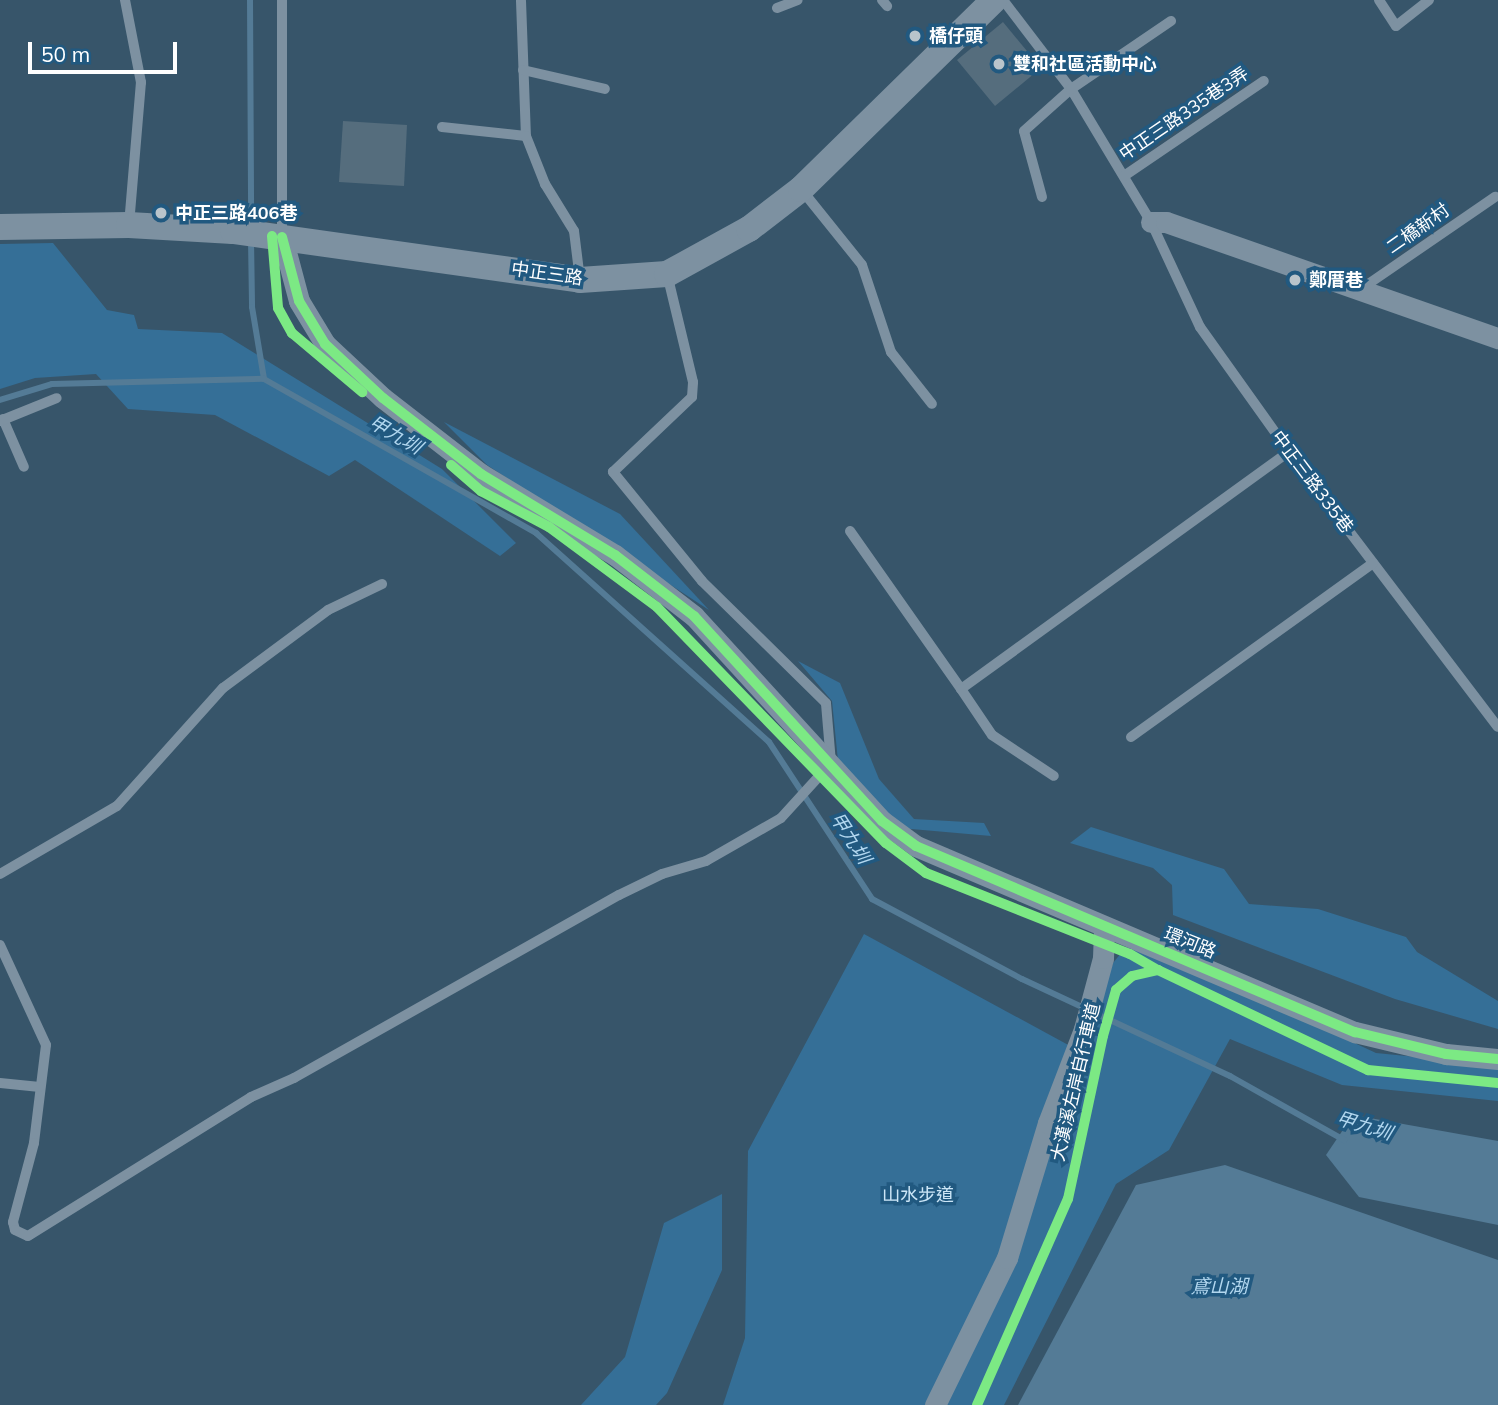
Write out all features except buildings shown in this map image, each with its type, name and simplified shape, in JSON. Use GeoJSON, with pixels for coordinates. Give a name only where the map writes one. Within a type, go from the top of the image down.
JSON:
{"type":"FeatureCollection","features":[{"type":"Feature","properties":{"kind":"street","name":"中正三路"},"geometry":{"type":"LineString","coordinates":[[0,228],[129,225],[233,231],[580,280],[667,274],[749,229],[801,189],[994,0]]}},
{"type":"Feature","properties":{"kind":"street"},"geometry":{"type":"LineString","coordinates":[[1151,222],[1166,222],[1498,338]]}},
{"type":"Feature","properties":{"kind":"street","name":"環河路"},"geometry":{"type":"LineString","coordinates":[[277,236],[299,301],[335,353],[383,398],[481,474],[615,555],[694,616],[882,821],[916,846],[1355,1032],[1446,1054],[1498,1059]]}},
{"type":"Feature","properties":{"kind":"street"},"geometry":{"type":"LineString","coordinates":[[934,1405],[1007,1258],[1048,1123],[1084,1029],[1103,958],[1104,927]]}},
{"type":"Feature","properties":{"kind":"lane"},"geometry":{"type":"LineString","coordinates":[[125,0],[141,82],[129,225]]}},
{"type":"Feature","properties":{"kind":"lane"},"geometry":{"type":"LineString","coordinates":[[277,236],[282,0]]}},
{"type":"Feature","properties":{"kind":"lane"},"geometry":{"type":"LineString","coordinates":[[777,8],[798,0]]}},
{"type":"Feature","properties":{"kind":"lane","name":"中正三路335巷"},"geometry":{"type":"LineString","coordinates":[[1003,0],[1072,89],[1151,222],[1200,327],[1289,452],[1498,727]]}},
{"type":"Feature","properties":{"kind":"lane"},"geometry":{"type":"LineString","coordinates":[[1379,0],[1396,26],[1429,0]]}},
{"type":"Feature","properties":{"kind":"lane"},"geometry":{"type":"LineString","coordinates":[[521,1],[526,136],[545,184],[574,230],[580,280]]}},
{"type":"Feature","properties":{"kind":"lane"},"geometry":{"type":"LineString","coordinates":[[1042,197],[1024,131],[1072,89],[1171,21]]}},
{"type":"Feature","properties":{"kind":"lane"},"geometry":{"type":"LineString","coordinates":[[523,70],[605,89]]}},
{"type":"Feature","properties":{"kind":"lane","name":"中正三路335巷3弄"},"geometry":{"type":"LineString","coordinates":[[1124,176],[1264,81]]}},
{"type":"Feature","properties":{"kind":"lane"},"geometry":{"type":"LineString","coordinates":[[442,127],[526,136]]}},
{"type":"Feature","properties":{"kind":"lane"},"geometry":{"type":"LineString","coordinates":[[801,189],[862,265],[891,352],[932,404]]}},
{"type":"Feature","properties":{"kind":"lane","name":"二橋新村"},"geometry":{"type":"LineString","coordinates":[[1361,289],[1495,197]]}},
{"type":"Feature","properties":{"kind":"lane"},"geometry":{"type":"LineString","coordinates":[[0,945],[43,1032],[47,1061],[40,1087],[34,1143],[13,1222],[20,1235],[28,1236],[42,1232],[251,1097],[294,1078],[620,895],[742,844],[789,810],[831,763],[826,703],[702,581],[613,472],[692,397],[694,382],[667,274]]}},
{"type":"Feature","properties":{"kind":"lane"},"geometry":{"type":"LineString","coordinates":[[24,467],[2,420],[57,398]]}},
{"type":"Feature","properties":{"kind":"lane"},"geometry":{"type":"LineString","coordinates":[[961,690],[1289,452]]}},
{"type":"Feature","properties":{"kind":"lane"},"geometry":{"type":"LineString","coordinates":[[850,531],[992,735],[1054,776]]}},
{"type":"Feature","properties":{"kind":"lane"},"geometry":{"type":"LineString","coordinates":[[1131,737],[1373,563]]}},
{"type":"Feature","properties":{"kind":"lane"},"geometry":{"type":"LineString","coordinates":[[0,874],[117,806],[223,688],[328,610],[382,584]]}},
{"type":"Feature","properties":{"kind":"lane"},"geometry":{"type":"LineString","coordinates":[[0,1083],[40,1087]]}},
{"type":"Feature","properties":{"kind":"green space"},"geometry":{"type":"Polygon","coordinates":[[[53,243],[107,310],[134,315],[138,329],[222,333],[442,469],[516,543],[500,556],[355,460],[329,476],[215,415],[128,409],[96,374],[35,378],[0,389],[0,244],[53,243]]]}},
{"type":"Feature","properties":{"kind":"green space"},"geometry":{"type":"Polygon","coordinates":[[[444,422],[620,514],[709,610],[487,465],[444,422]]]}},
{"type":"Feature","properties":{"kind":"green space"},"geometry":{"type":"Polygon","coordinates":[[[798,661],[840,683],[879,779],[914,819],[984,823],[991,836],[900,828],[838,761],[832,701],[798,661]]]}},
{"type":"Feature","properties":{"kind":"green space"},"geometry":{"type":"Polygon","coordinates":[[[1091,827],[1224,869],[1249,904],[1318,909],[1406,937],[1417,952],[1498,1001],[1498,1029],[1395,999],[1173,915],[1172,885],[1153,868],[1070,843],[1091,827]]]}},
{"type":"Feature","properties":{"kind":"green space","name":"山水步道"},"geometry":{"type":"Polygon","coordinates":[[[864,934],[1083,1053],[1113,963],[1126,947],[1232,986],[1376,1053],[1498,1065],[1498,1101],[1342,1085],[1230,1039],[1169,1150],[1116,1184],[1004,1405],[723,1405],[745,1338],[748,1151],[864,934]]]}},
{"type":"Feature","properties":{"kind":"green space"},"geometry":{"type":"Polygon","coordinates":[[[722,1194],[722,1270],[667,1393],[656,1405],[581,1405],[625,1357],[664,1223],[722,1194]]]}},
{"type":"Feature","properties":{"kind":"water"},"geometry":{"type":"Polygon","coordinates":[[[1353,1115],[1498,1141],[1498,1225],[1359,1197],[1326,1155],[1353,1115]]]}},
{"type":"Feature","properties":{"kind":"water","name":"鳶山湖"},"geometry":{"type":"Polygon","coordinates":[[[1225,1165],[1498,1260],[1498,1405],[1018,1405],[1136,1185],[1225,1165]]]}},
{"type":"Feature","properties":{"kind":"waterway","name":"甲九圳"},"geometry":{"type":"LineString","coordinates":[[250,0],[251,226]]}},
{"type":"Feature","properties":{"kind":"waterway","name":"甲九圳"},"geometry":{"type":"LineString","coordinates":[[251,240],[252,307],[264,379],[536,533],[769,742],[872,899],[1022,979],[1230,1076],[1344,1140]]}},
{"type":"Feature","properties":{"kind":"waterway"},"geometry":{"type":"LineString","coordinates":[[0,400],[52,384],[264,379]]}},
{"type":"Feature","properties":{"kind":"cycle path"},"geometry":{"type":"LineString","coordinates":[[272,236],[278,308],[292,333],[362,392]]}},
{"type":"Feature","properties":{"kind":"cycle path"},"geometry":{"type":"LineString","coordinates":[[282,237],[299,301],[325,344],[383,398],[481,474],[615,555],[694,616],[882,821],[916,846],[1355,1032],[1446,1054],[1498,1059]]}},
{"type":"Feature","properties":{"kind":"cycle path"},"geometry":{"type":"LineString","coordinates":[[451,465],[481,491],[549,527],[657,607],[886,843],[926,873],[1130,954],[1158,970]]}},
{"type":"Feature","properties":{"kind":"cycle path","name":"大漢溪左岸自行車道"},"geometry":{"type":"LineString","coordinates":[[977,1405],[1068,1199],[1103,1036],[1116,990],[1132,976],[1158,970],[1368,1070],[1498,1083]]}},
{"type":"Feature","properties":{"kind":"place","name":"橋仔頭"},"geometry":{"type":"Point","coordinates":[915,36]}},
{"type":"Feature","properties":{"kind":"place","name":"雙和社區活動中心"},"geometry":{"type":"Point","coordinates":[999,64]}},
{"type":"Feature","properties":{"kind":"place","name":"中正三路406巷"},"geometry":{"type":"Point","coordinates":[161,213]}},
{"type":"Feature","properties":{"kind":"place","name":"鄭厝巷"},"geometry":{"type":"Point","coordinates":[1295,280]}}]}
